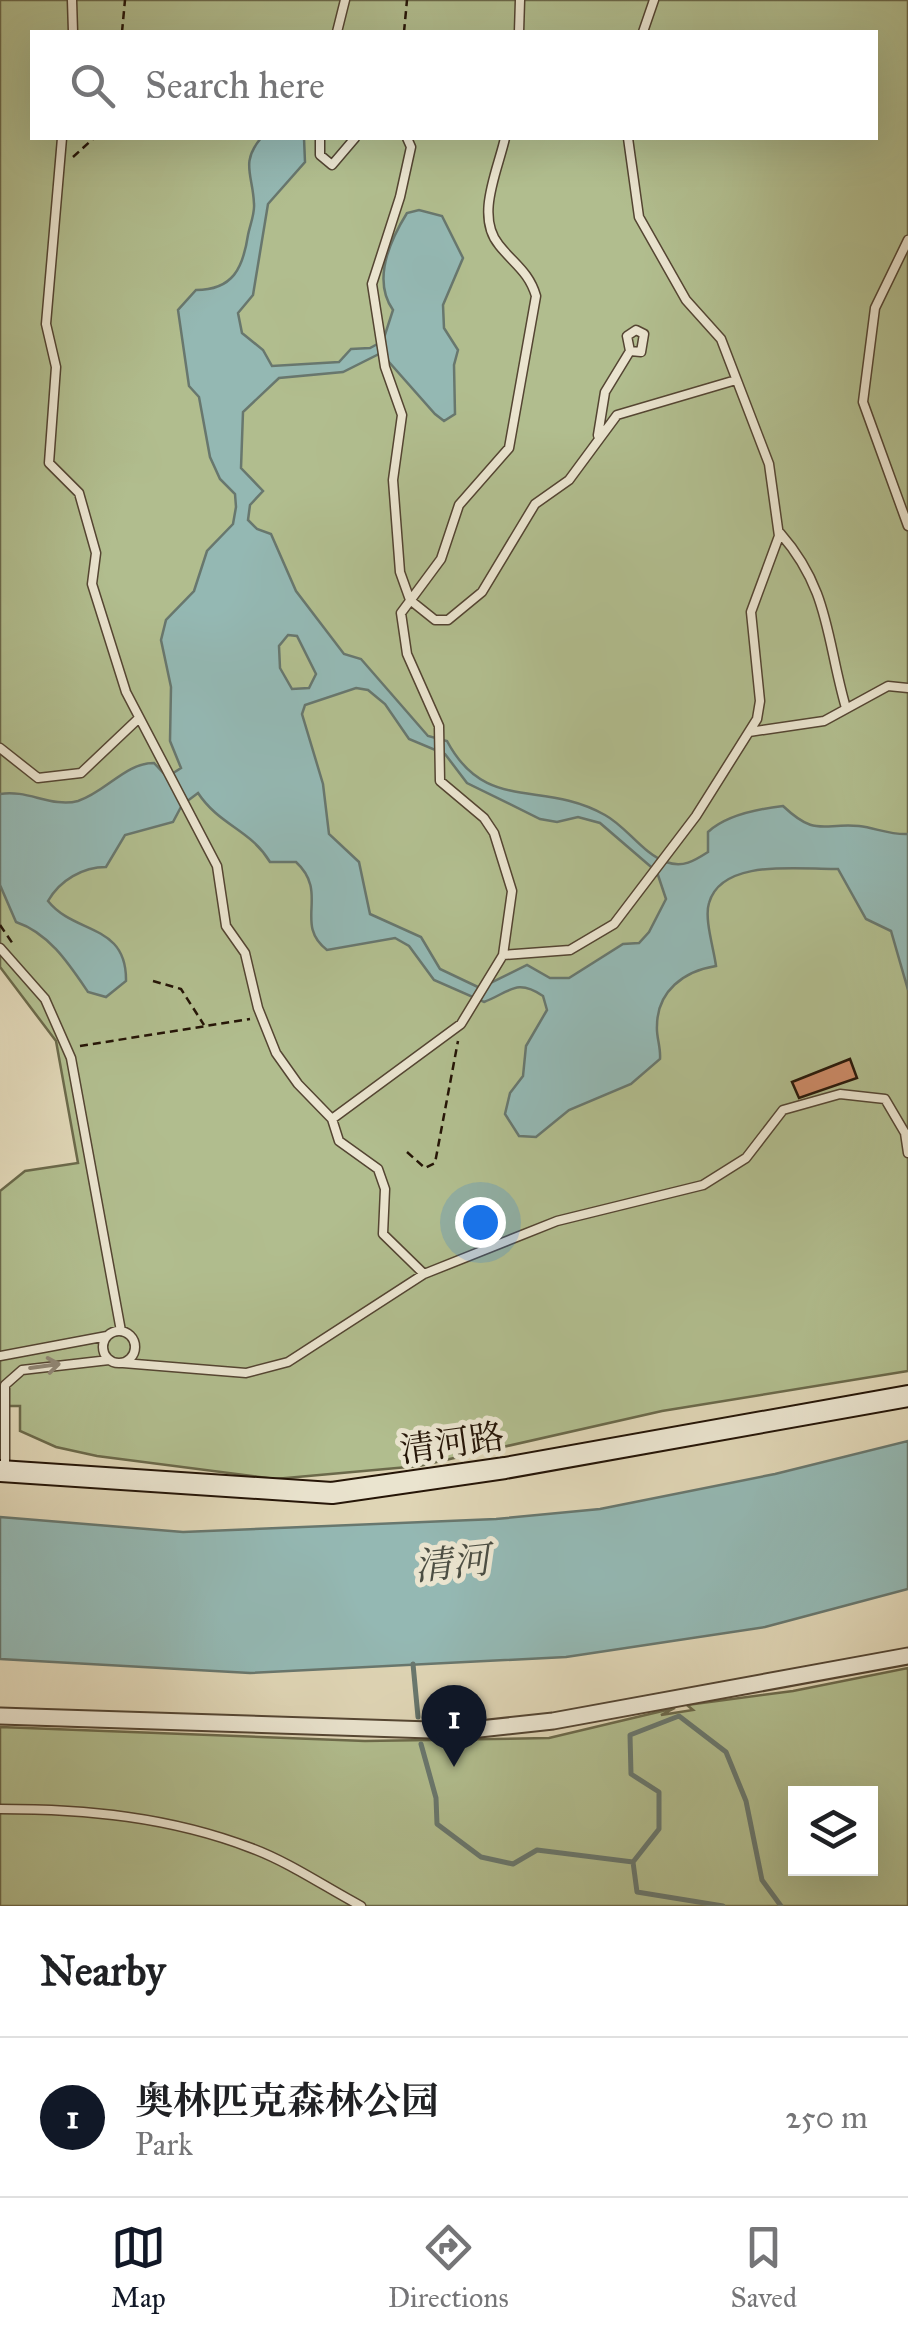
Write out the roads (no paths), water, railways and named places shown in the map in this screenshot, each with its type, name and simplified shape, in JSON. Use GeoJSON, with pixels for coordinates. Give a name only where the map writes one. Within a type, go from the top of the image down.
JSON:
{"type":"FeatureCollection","features":[{"type":"Feature","properties":{"kind":"street","name":"清河路"},"geometry":{"type":"LineString","coordinates":[[2,1471],[332,1493],[505,1468],[908,1396]]}},
{"type":"Feature","properties":{"kind":"street"},"geometry":{"type":"LineString","coordinates":[[0,1716],[461,1731],[553,1721],[908,1656]]}},
{"type":"Feature","properties":{"kind":"lane"},"geometry":{"type":"LineString","coordinates":[[72,0],[73,30]]}},
{"type":"Feature","properties":{"kind":"lane"},"geometry":{"type":"LineString","coordinates":[[338,30],[345,0]]}},
{"type":"Feature","properties":{"kind":"lane"},"geometry":{"type":"LineString","coordinates":[[519,30],[520,0]]}},
{"type":"Feature","properties":{"kind":"lane"},"geometry":{"type":"LineString","coordinates":[[645,30],[654,0]]}},
{"type":"Feature","properties":{"kind":"lane"},"geometry":{"type":"LineString","coordinates":[[62,140],[46,324],[56,368],[48,463],[78,493],[96,553],[92,584],[138,720],[162,755],[203,832],[217,866],[226,926],[246,953],[261,1017],[276,1052],[298,1084],[332,1119],[340,1141],[378,1169],[385,1189],[384,1234],[394,1249],[424,1274]]}},
{"type":"Feature","properties":{"kind":"lane"},"geometry":{"type":"LineString","coordinates":[[320,140],[320,155],[332,165],[352,140]]}},
{"type":"Feature","properties":{"kind":"lane"},"geometry":{"type":"LineString","coordinates":[[408,140],[411,147],[400,197],[372,284],[385,368],[402,414],[393,480],[400,572],[410,600],[435,620],[448,620],[490,583],[534,504],[569,480],[617,415],[736,380]]}},
{"type":"Feature","properties":{"kind":"lane"},"geometry":{"type":"LineString","coordinates":[[332,1119],[461,1024],[502,955],[512,892],[494,833],[484,818],[440,781],[439,726],[407,654],[401,613],[441,559],[459,505],[502,461],[515,428],[536,296],[531,277],[496,243],[490,228],[494,174],[504,140]]}},
{"type":"Feature","properties":{"kind":"lane"},"geometry":{"type":"LineString","coordinates":[[502,955],[570,950],[614,924],[696,816],[749,732],[760,700],[751,612],[778,530],[768,464],[721,340],[686,300],[638,217],[628,140]]}},
{"type":"Feature","properties":{"kind":"lane"},"geometry":{"type":"LineString","coordinates":[[908,240],[875,308],[863,402],[908,526]]}},
{"type":"Feature","properties":{"kind":"lane"},"geometry":{"type":"LineString","coordinates":[[598,440],[606,392],[630,351]]}},
{"type":"Feature","properties":{"kind":"lane"},"geometry":{"type":"LineString","coordinates":[[778,530],[805,562],[831,629],[846,708]]}},
{"type":"Feature","properties":{"kind":"lane"},"geometry":{"type":"LineString","coordinates":[[749,732],[824,721],[888,686],[908,688]]}},
{"type":"Feature","properties":{"kind":"lane"},"geometry":{"type":"LineString","coordinates":[[0,748],[38,778],[81,773],[138,720]]}},
{"type":"Feature","properties":{"kind":"lane"},"geometry":{"type":"LineString","coordinates":[[0,948],[46,998],[67,1048],[121,1330],[131,1336],[136,1346],[132,1357],[123,1363]]}},
{"type":"Feature","properties":{"kind":"lane"},"geometry":{"type":"LineString","coordinates":[[2,1471],[4,1384],[22,1370],[108,1360],[246,1373],[288,1362],[424,1274],[557,1222],[703,1185],[746,1158],[783,1110],[840,1094],[885,1099],[905,1133],[908,1153]]}},
{"type":"Feature","properties":{"kind":"lane"},"geometry":{"type":"LineString","coordinates":[[0,1356],[121,1330]]}},
{"type":"Feature","properties":{"kind":"lane"},"geometry":{"type":"LineString","coordinates":[[106,1336],[103,1351],[108,1360]]}},
{"type":"Feature","properties":{"kind":"lane"},"geometry":{"type":"LineString","coordinates":[[0,1808],[82,1809],[180,1825],[254,1848],[361,1906]]}},
{"type":"Feature","properties":{"kind":"water"},"geometry":{"type":"Polygon","coordinates":[[[260,140],[304,140],[305,162],[268,204],[253,295],[238,313],[242,333],[263,350],[272,366],[339,362],[351,349],[370,348],[383,341],[393,310],[384,286],[385,261],[407,213],[419,210],[442,216],[463,258],[443,305],[444,328],[458,350],[454,365],[455,414],[444,421],[435,414],[381,353],[343,372],[279,378],[243,412],[241,468],[263,491],[250,505],[248,520],[257,529],[271,534],[296,591],[344,654],[361,659],[428,736],[447,741],[462,764],[479,778],[497,787],[581,804],[605,815],[649,853],[672,864],[693,861],[708,852],[708,832],[724,821],[783,806],[812,825],[859,826],[908,834],[908,990],[891,931],[866,919],[838,869],[765,869],[730,878],[717,888],[709,903],[708,925],[716,966],[683,978],[667,993],[658,1014],[660,1059],[631,1084],[569,1110],[536,1137],[519,1136],[505,1114],[510,1093],[523,1076],[526,1046],[547,1010],[543,996],[519,987],[484,1002],[434,980],[409,946],[395,938],[327,950],[313,930],[312,897],[306,874],[296,862],[270,862],[198,793],[182,805],[173,822],[125,835],[106,867],[73,876],[48,901],[59,912],[109,939],[118,949],[126,981],[106,997],[88,992],[48,942],[16,922],[0,885],[0,794],[68,803],[88,797],[144,764],[154,763],[167,777],[181,768],[170,741],[171,687],[161,640],[166,620],[194,591],[207,551],[233,524],[236,507],[235,494],[220,479],[210,457],[199,397],[189,386],[178,310],[196,290],[219,286],[239,267],[254,211],[251,155],[260,140]],[[288,635],[279,646],[280,668],[292,689],[309,688],[316,674],[297,636],[288,635]],[[356,688],[305,705],[302,714],[323,784],[329,834],[359,862],[370,914],[421,937],[440,969],[480,988],[527,965],[550,978],[569,978],[623,944],[639,943],[649,932],[666,899],[657,872],[600,823],[578,817],[557,822],[540,819],[467,783],[445,754],[409,739],[385,704],[368,690],[356,688]]]}},
{"type":"Feature","properties":{"kind":"water","name":"清河"},"geometry":{"type":"Polygon","coordinates":[[[908,1441],[908,1589],[765,1627],[566,1657],[250,1673],[0,1659],[0,1517],[183,1532],[496,1519],[600,1509],[775,1474],[908,1441]]]}},
{"type":"Feature","properties":{"kind":"waterway"},"geometry":{"type":"LineString","coordinates":[[413,1664],[418,1717]]}},
{"type":"Feature","properties":{"kind":"waterway"},"geometry":{"type":"LineString","coordinates":[[723,1906],[637,1892],[633,1862],[659,1829],[659,1792],[631,1774],[630,1735],[679,1716],[726,1752],[746,1801],[762,1880],[781,1906]]}},
{"type":"Feature","properties":{"kind":"waterway"},"geometry":{"type":"LineString","coordinates":[[421,1744],[436,1798],[437,1824],[481,1857],[513,1864],[537,1850],[633,1862]]}},
{"type":"Feature","properties":{"kind":"place","name":"奥林匹克森林公园"},"geometry":{"type":"Point","coordinates":[454,1767]}}]}
